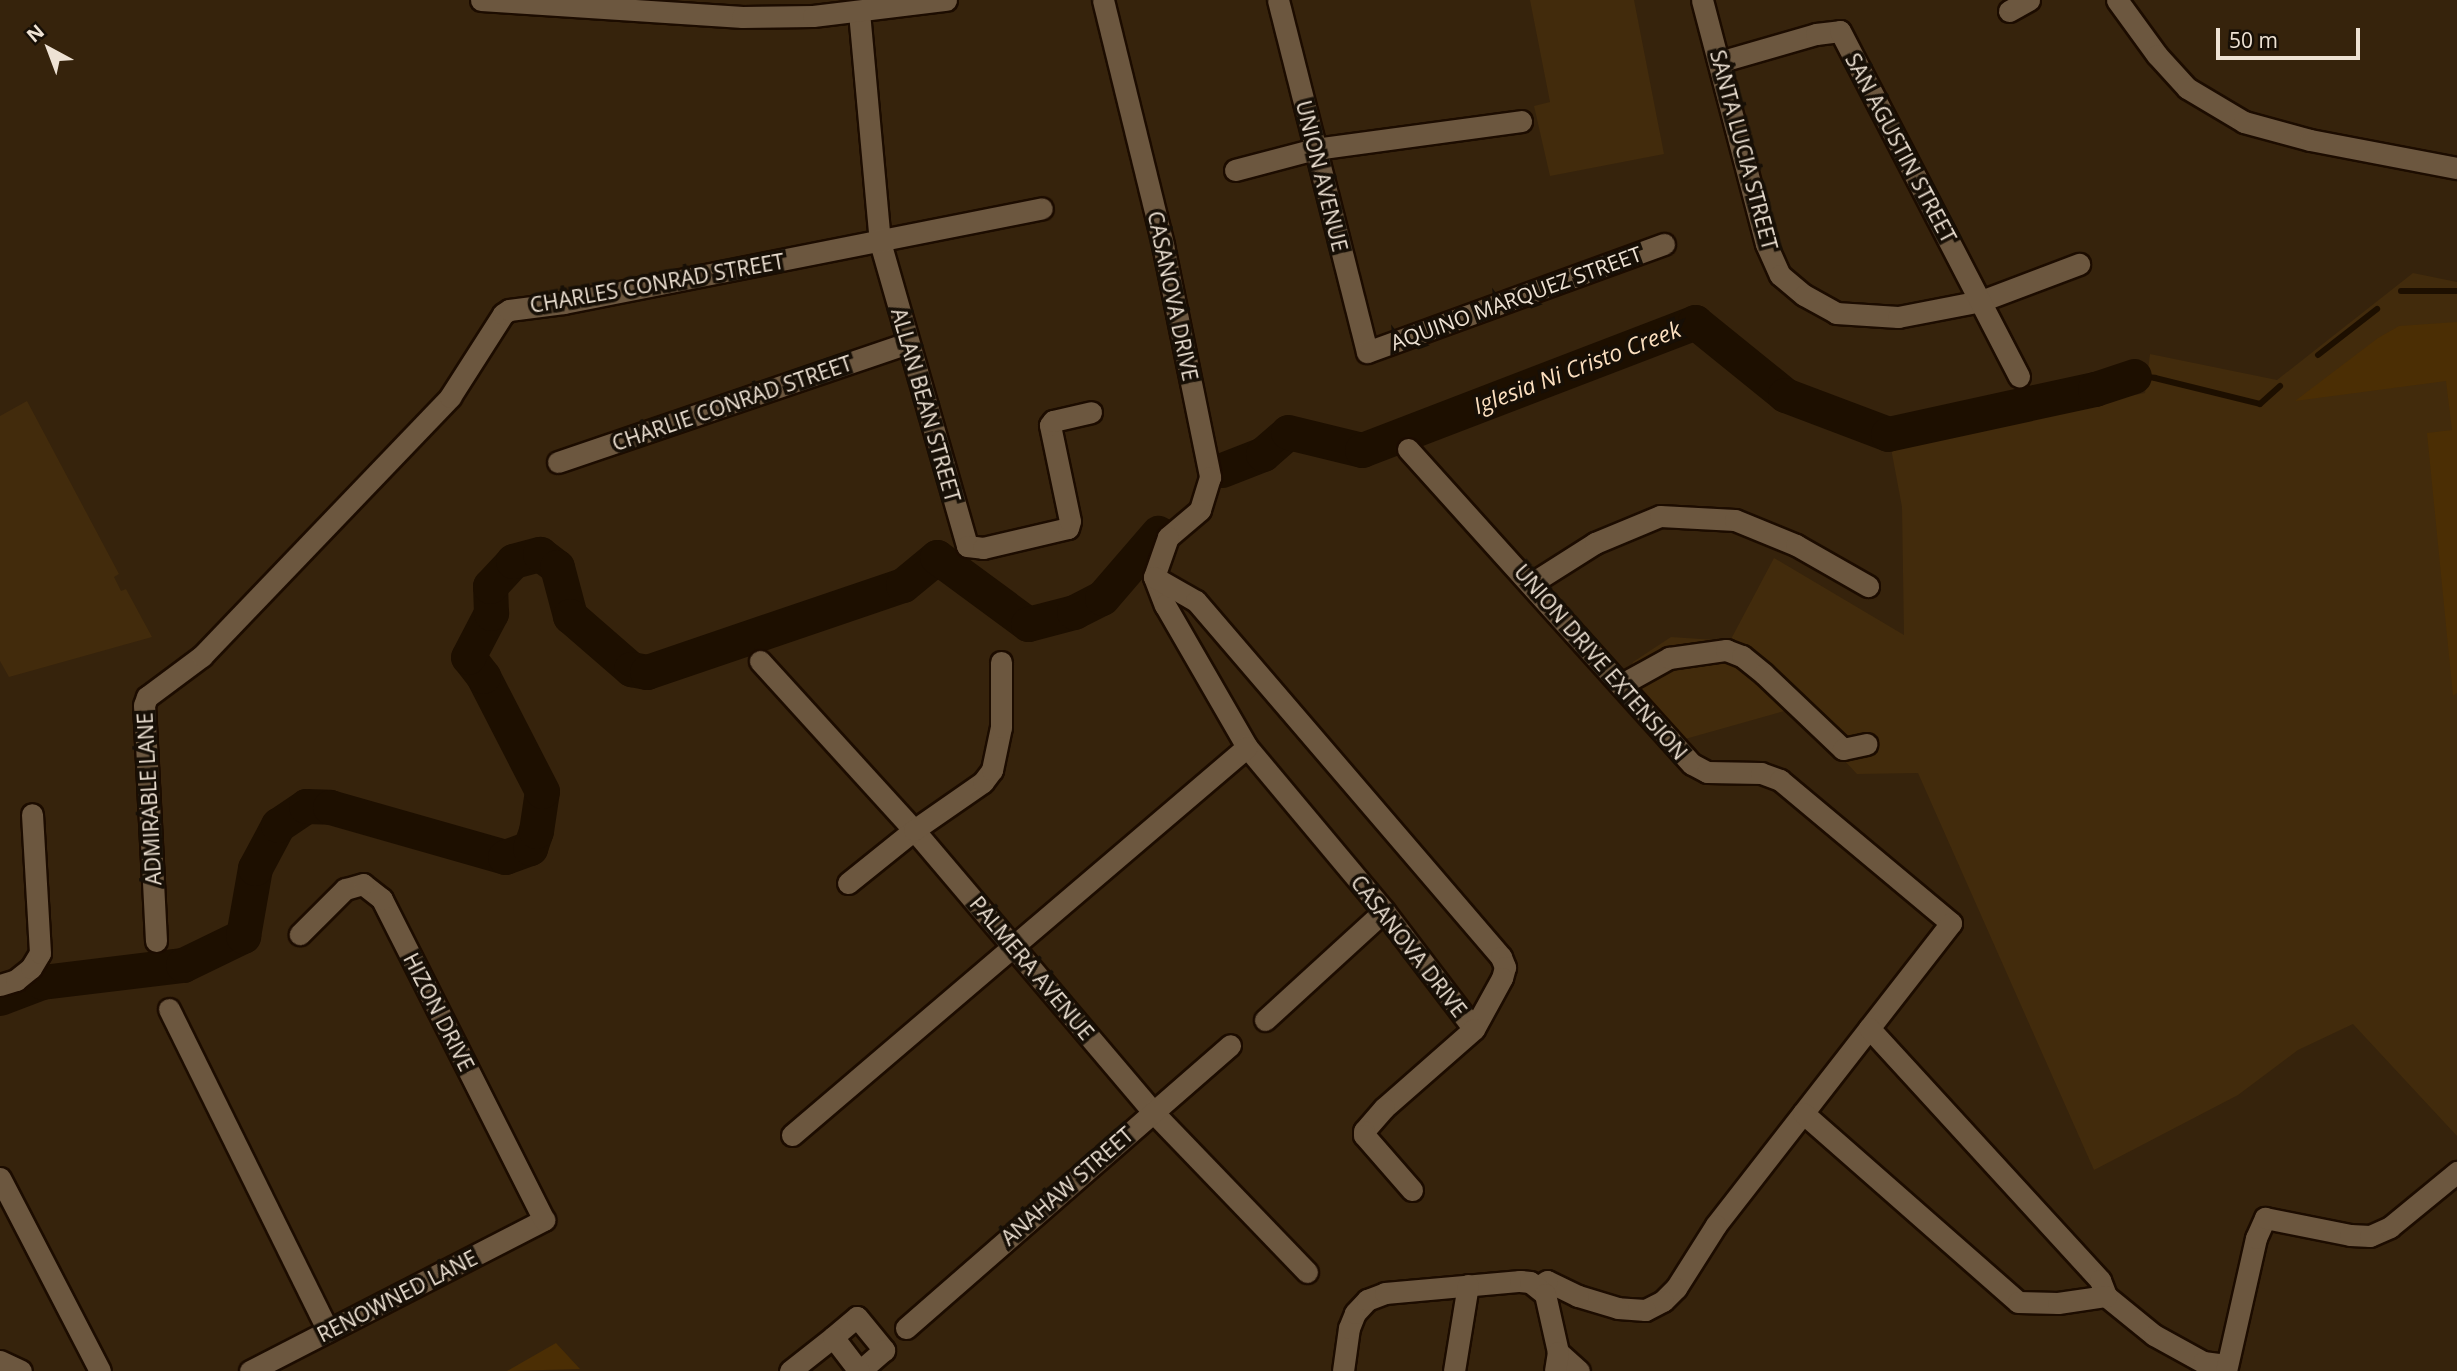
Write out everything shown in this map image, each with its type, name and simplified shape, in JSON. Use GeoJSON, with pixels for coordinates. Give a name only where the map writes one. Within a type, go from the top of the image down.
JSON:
{"type":"FeatureCollection","features":[{"type":"Feature","properties":{"kind":"street"},"geometry":{"type":"LineString","coordinates":[[481,0],[742,17],[859,12],[946,0]]}},
{"type":"Feature","properties":{"kind":"street","name":"CASANOVA DRIVE"},"geometry":{"type":"LineString","coordinates":[[1102,0],[1163,244],[1210,477],[1200,510],[1168,537],[1154,578],[1165,605],[1247,747],[1384,911],[1474,1029],[1502,978],[1505,967],[1501,957],[1196,601],[1154,578]]}},
{"type":"Feature","properties":{"kind":"street","name":"UNION AVENUE"},"geometry":{"type":"LineString","coordinates":[[1278,0],[1367,352]]}},
{"type":"Feature","properties":{"kind":"street","name":"SANTA LUCIA STREET"},"geometry":{"type":"LineString","coordinates":[[1702,0],[1766,244],[1780,275],[1804,295],[1836,313],[1898,317],[1981,301],[2080,264]]}},
{"type":"Feature","properties":{"kind":"street"},"geometry":{"type":"LineString","coordinates":[[2009,10],[2029,0]]}},
{"type":"Feature","properties":{"kind":"street"},"geometry":{"type":"LineString","coordinates":[[2117,0],[2157,55],[2187,88],[2244,122],[2310,140],[2457,168]]}},
{"type":"Feature","properties":{"kind":"street","name":"ALLAN BEAN STREET"},"geometry":{"type":"LineString","coordinates":[[859,12],[880,242],[907,344],[967,546],[983,548],[1068,528],[1070,521],[1050,425],[1053,421],[1091,412]]}},
{"type":"Feature","properties":{"kind":"street","name":"SAN AGUSTIN STREET"},"geometry":{"type":"LineString","coordinates":[[1719,62],[1816,34],[1840,31],[2019,376]]}},
{"type":"Feature","properties":{"kind":"street"},"geometry":{"type":"LineString","coordinates":[[1235,170],[1315,149],[1521,121]]}},
{"type":"Feature","properties":{"kind":"street","name":"CHARLES CONRAD STREET"},"geometry":{"type":"LineString","coordinates":[[355,495],[450,397],[503,314],[509,310],[564,303],[1042,208]]}},
{"type":"Feature","properties":{"kind":"street","name":"AQUINO MARQUEZ STREET"},"geometry":{"type":"LineString","coordinates":[[1367,352],[1664,244]]}},
{"type":"Feature","properties":{"kind":"street","name":"CHARLIE CONRAD STREET"},"geometry":{"type":"LineString","coordinates":[[558,462],[907,344]]}},
{"type":"Feature","properties":{"kind":"street","name":"UNION DRIVE EXTENSION"},"geometry":{"type":"LineString","coordinates":[[1408,449],[1532,583],[1692,764],[1707,772],[1761,773],[1780,780],[1951,923],[1803,1113],[1723,1231],[1663,1301],[1645,1310],[1598,1303],[1547,1281],[1538,1287]]}},
{"type":"Feature","properties":{"kind":"street","name":"ADMIRABLE LANE"},"geometry":{"type":"LineString","coordinates":[[156,941],[144,705],[154,690],[202,656],[355,495]]}},
{"type":"Feature","properties":{"kind":"street"},"geometry":{"type":"LineString","coordinates":[[1532,583],[1595,542],[1660,516],[1735,520],[1796,545],[1868,586]]}},
{"type":"Feature","properties":{"kind":"street"},"geometry":{"type":"LineString","coordinates":[[1622,684],[1669,658],[1726,650],[1742,656],[1764,674],[1843,749],[1866,744]]}},
{"type":"Feature","properties":{"kind":"street","name":"PALMERA AVENUE"},"geometry":{"type":"LineString","coordinates":[[760,661],[914,830],[1153,1112],[1307,1272]]}},
{"type":"Feature","properties":{"kind":"street"},"geometry":{"type":"LineString","coordinates":[[848,883],[914,830],[983,782],[992,770],[1001,727],[1001,662]]}},
{"type":"Feature","properties":{"kind":"street"},"geometry":{"type":"LineString","coordinates":[[792,1135],[1247,747]]}},
{"type":"Feature","properties":{"kind":"street"},"geometry":{"type":"LineString","coordinates":[[0,985],[16,981],[31,968],[40,953],[32,814]]}},
{"type":"Feature","properties":{"kind":"street","name":"HIZON DRIVE"},"geometry":{"type":"LineString","coordinates":[[300,934],[345,889],[363,884],[382,899],[544,1220]]}},
{"type":"Feature","properties":{"kind":"street"},"geometry":{"type":"LineString","coordinates":[[1265,1020],[1384,911]]}},
{"type":"Feature","properties":{"kind":"street"},"geometry":{"type":"LineString","coordinates":[[169,1009],[328,1331]]}},
{"type":"Feature","properties":{"kind":"street"},"geometry":{"type":"LineString","coordinates":[[1869,1028],[2100,1280],[2106,1296],[2154,1335],[2203,1362],[2226,1368],[2256,1238],[2265,1218],[2350,1235],[2370,1236],[2390,1227],[2457,1172]]}},
{"type":"Feature","properties":{"kind":"street"},"geometry":{"type":"LineString","coordinates":[[1412,1190],[1364,1135],[1364,1131],[1384,1108],[1474,1029]]}},
{"type":"Feature","properties":{"kind":"street","name":"ANAHAW STREET"},"geometry":{"type":"LineString","coordinates":[[906,1328],[1230,1045]]}},
{"type":"Feature","properties":{"kind":"street"},"geometry":{"type":"LineString","coordinates":[[1803,1113],[2018,1302],[2057,1303],[2106,1296]]}},
{"type":"Feature","properties":{"kind":"street"},"geometry":{"type":"LineString","coordinates":[[0,1178],[100,1371]]}},
{"type":"Feature","properties":{"kind":"street","name":"RENOWNED LANE"},"geometry":{"type":"LineString","coordinates":[[250,1371],[544,1220]]}},
{"type":"Feature","properties":{"kind":"street"},"geometry":{"type":"LineString","coordinates":[[1343,1371],[1349,1328],[1355,1313],[1367,1300],[1385,1293],[1520,1281],[1538,1287],[1545,1294],[1550,1307],[1556,1361],[1579,1371]]}},
{"type":"Feature","properties":{"kind":"street"},"geometry":{"type":"LineString","coordinates":[[1454,1371],[1468,1285]]}},
{"type":"Feature","properties":{"kind":"street"},"geometry":{"type":"LineString","coordinates":[[790,1371],[857,1317],[884,1350],[859,1371],[833,1337]]}},
{"type":"Feature","properties":{"kind":"street"},"geometry":{"type":"LineString","coordinates":[[0,1361],[21,1371]]}},
{"type":"Feature","properties":{"kind":"shaded area"},"geometry":{"type":"Polygon","coordinates":[[[1530,0],[1634,0],[1664,154],[1550,176],[1534,106],[1550,102],[1530,0]]]}},
{"type":"Feature","properties":{"kind":"shaded area"},"geometry":{"type":"Polygon","coordinates":[[[2413,273],[2457,282],[2457,1136],[2353,1024],[2298,1050],[2238,1095],[2094,1170],[1918,773],[1857,774],[1795,708],[1664,745],[1621,695],[1633,662],[1671,637],[1730,641],[1774,558],[1904,635],[1902,507],[1890,443],[2145,393],[2150,354],[2277,380],[2413,273]]]}},
{"type":"Feature","properties":{"kind":"shaded area"},"geometry":{"type":"Polygon","coordinates":[[[2457,322],[2457,693],[2453,696],[2427,433],[2452,430],[2446,381],[2295,401],[2378,338],[2399,326],[2457,322]]]}},
{"type":"Feature","properties":{"kind":"shaded area"},"geometry":{"type":"Polygon","coordinates":[[[27,401],[119,574],[114,577],[121,591],[126,589],[152,637],[9,677],[0,661],[0,416],[27,401]]]}},
{"type":"Feature","properties":{"kind":"shaded area"},"geometry":{"type":"Polygon","coordinates":[[[556,1343],[580,1369],[507,1371],[556,1343]]]}},
{"type":"Feature","properties":{"kind":"waterway","name":"Iglesia Ni Cristo Creek"},"geometry":{"type":"LineString","coordinates":[[2401,291],[2457,291]]}},
{"type":"Feature","properties":{"kind":"waterway","name":"Iglesia Ni Cristo Creek"},"geometry":{"type":"LineString","coordinates":[[2318,355],[2377,309]]}},
{"type":"Feature","properties":{"kind":"waterway","name":"Iglesia Ni Cristo Creek"},"geometry":{"type":"LineString","coordinates":[[1222,470],[1263,454],[1288,432],[1362,450],[1695,322],[1785,395],[1888,434],[2095,389],[2134,376]]}},
{"type":"Feature","properties":{"kind":"waterway","name":"Iglesia Ni Cristo Creek"},"geometry":{"type":"LineString","coordinates":[[2134,376],[2155,378],[2260,404],[2280,386]]}},
{"type":"Feature","properties":{"kind":"waterway"},"geometry":{"type":"LineString","coordinates":[[0,998],[42,982],[183,965],[243,936],[255,868],[278,825],[306,806],[330,807],[505,857],[530,848],[536,831],[542,791],[483,676],[468,657],[491,613],[490,586],[513,561],[540,554],[557,567],[570,616],[631,669],[647,672],[903,585],[937,557],[1028,624],[1074,612],[1102,598],[1158,533]]}}]}
